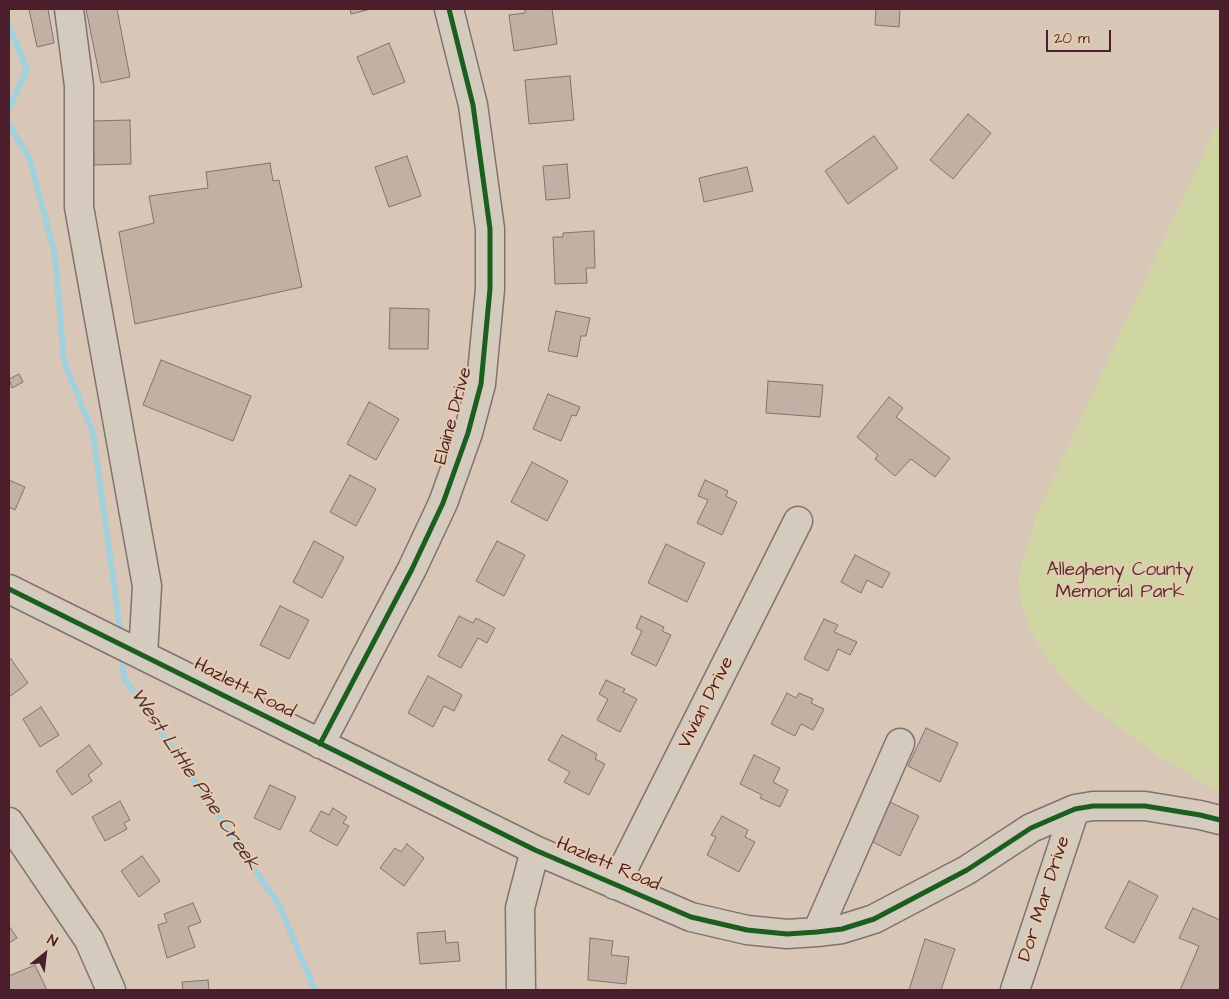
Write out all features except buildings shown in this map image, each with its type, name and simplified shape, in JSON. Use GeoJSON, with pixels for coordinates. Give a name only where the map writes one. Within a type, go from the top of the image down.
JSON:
{"type":"FeatureCollection","features":[{"type":"Feature","properties":{"kind":"street"},"geometry":{"type":"LineString","coordinates":[[69,9],[78,86],[79,208],[147,586],[126,646]]}},
{"type":"Feature","properties":{"kind":"street","name":"Elaine Drive"},"geometry":{"type":"LineString","coordinates":[[320,744],[412,569],[443,503],[468,433],[481,384],[490,289],[490,229],[472,104],[449,9]]}},
{"type":"Feature","properties":{"kind":"street","name":"Vivian Drive"},"geometry":{"type":"LineString","coordinates":[[615,885],[798,521]]}},
{"type":"Feature","properties":{"kind":"street","name":"Hazlett Road"},"geometry":{"type":"LineString","coordinates":[[9,589],[535,850],[691,917],[717,924],[787,934],[842,929],[898,908],[967,870],[1031,828],[1075,808],[1145,806],[1200,814],[1220,820]]}},
{"type":"Feature","properties":{"kind":"street"},"geometry":{"type":"LineString","coordinates":[[818,932],[900,743]]}},
{"type":"Feature","properties":{"kind":"street","name":"Dor Mar Drive"},"geometry":{"type":"LineString","coordinates":[[1015,990],[1075,808]]}},
{"type":"Feature","properties":{"kind":"street"},"geometry":{"type":"LineString","coordinates":[[9,822],[19,856],[89,940],[111,990]]}},
{"type":"Feature","properties":{"kind":"street"},"geometry":{"type":"LineString","coordinates":[[522,990],[520,908],[523,888],[535,850]]}},
{"type":"Feature","properties":{"kind":"green space","name":"Allegheny County Memorial Park"},"geometry":{"type":"Polygon","coordinates":[[[1220,118],[1220,792],[1159,757],[1089,704],[1067,682],[1045,656],[1030,630],[1020,598],[1018,577],[1037,513],[1220,118]]]}},
{"type":"Feature","properties":{"kind":"waterway","name":"West Little Pine Creek"},"geometry":{"type":"LineString","coordinates":[[9,26],[27,69],[9,109]]}},
{"type":"Feature","properties":{"kind":"waterway","name":"West Little Pine Creek"},"geometry":{"type":"LineString","coordinates":[[9,124],[30,160],[55,255],[64,361],[93,433],[121,636]]}},
{"type":"Feature","properties":{"kind":"waterway","name":"West Little Pine Creek"},"geometry":{"type":"LineString","coordinates":[[122,653],[124,678],[279,905],[315,990]]}},
{"type":"Feature","properties":{"kind":"cycle path"},"geometry":{"type":"LineString","coordinates":[[320,744],[412,569],[443,503],[468,433],[481,384],[490,289],[490,229],[473,105],[449,9]]}},
{"type":"Feature","properties":{"kind":"cycle path"},"geometry":{"type":"LineString","coordinates":[[9,589],[535,850],[691,917],[747,930],[787,934],[817,932],[842,929],[874,919],[967,870],[1031,828],[1075,809],[1093,806],[1145,806],[1220,820]]}}]}
